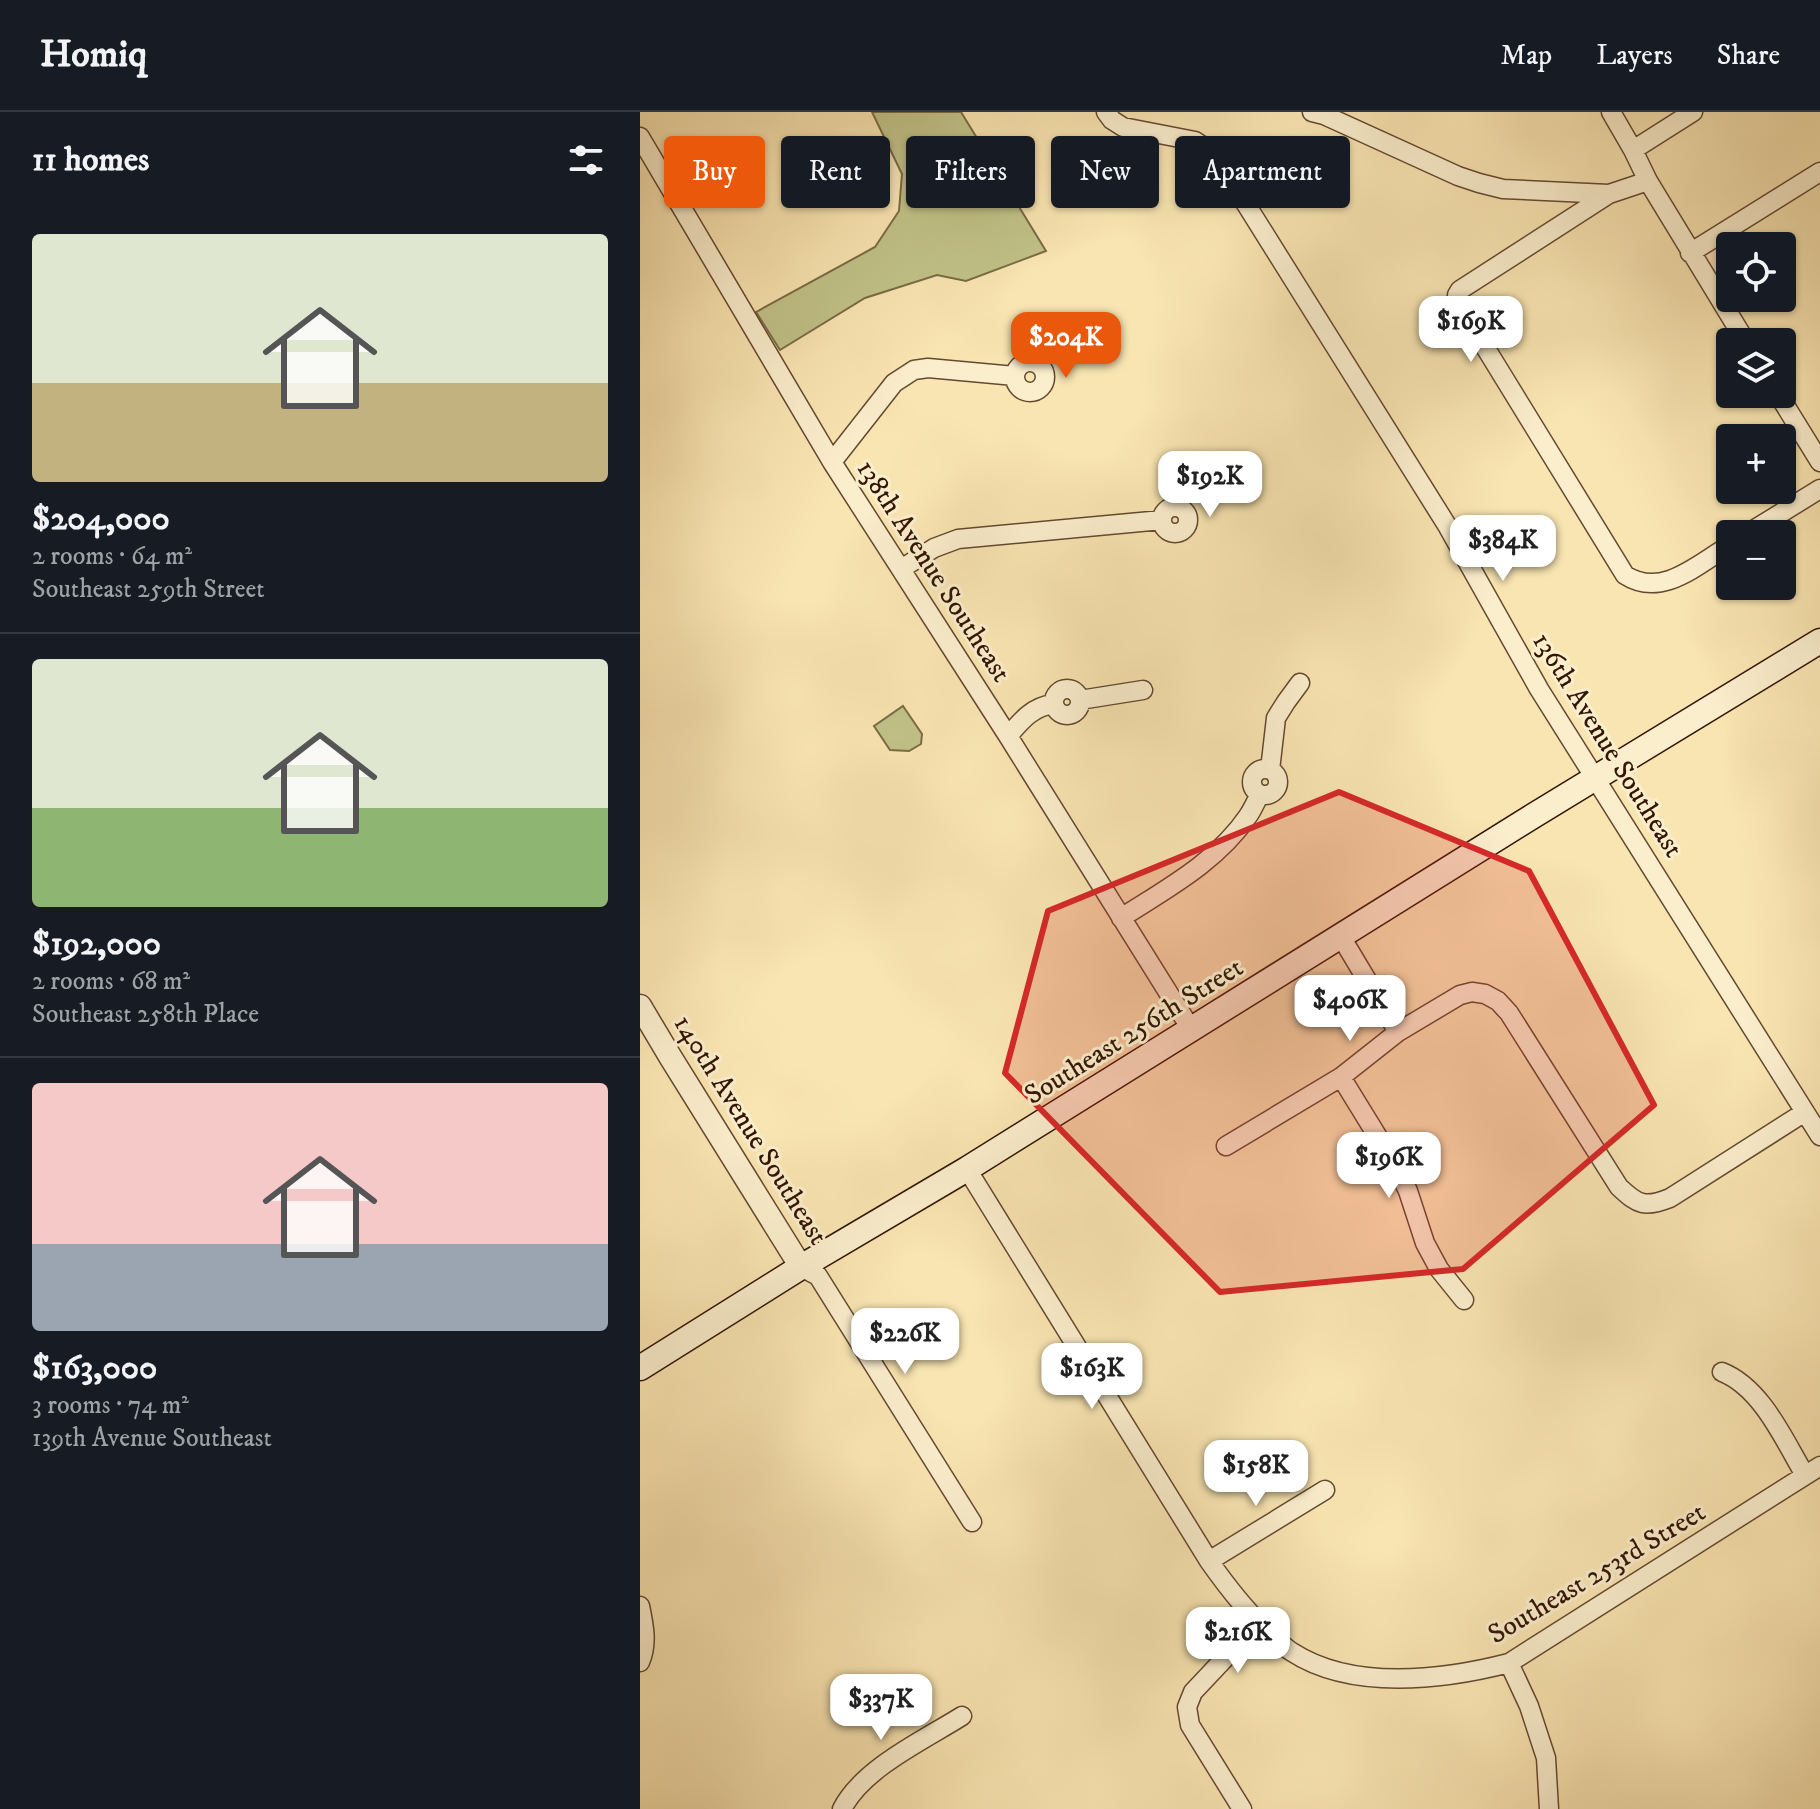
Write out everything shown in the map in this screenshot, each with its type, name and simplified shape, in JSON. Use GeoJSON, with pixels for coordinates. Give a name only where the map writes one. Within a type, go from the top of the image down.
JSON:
{"type":"FeatureCollection","features":[{"type":"Feature","properties":{"kind":"main road","name":"Southeast 256th Street"},"geometry":{"type":"LineString","coordinates":[[640,1368],[1820,641]]}},
{"type":"Feature","properties":{"kind":"street","name":"136th Avenue Southeast"},"geometry":{"type":"LineString","coordinates":[[1106,112],[1123,127],[1195,141],[1224,169],[1448,527],[1539,689],[1820,1136]]}},
{"type":"Feature","properties":{"kind":"street"},"geometry":{"type":"LineString","coordinates":[[1312,112],[1479,183],[1503,189],[1609,194]]}},
{"type":"Feature","properties":{"kind":"street"},"geometry":{"type":"LineString","coordinates":[[1611,112],[1690,253],[1737,328]]}},
{"type":"Feature","properties":{"kind":"street"},"geometry":{"type":"LineString","coordinates":[[1633,150],[1693,112]]}},
{"type":"Feature","properties":{"kind":"street","name":"138th Avenue Southeast"},"geometry":{"type":"LineString","coordinates":[[640,137],[832,462],[1191,1029]]}},
{"type":"Feature","properties":{"kind":"street"},"geometry":{"type":"LineString","coordinates":[[1690,253],[1820,172]]}},
{"type":"Feature","properties":{"kind":"street"},"geometry":{"type":"LineString","coordinates":[[1648,181],[1609,194],[1460,290],[1458,303],[1625,575],[1645,584],[1661,583],[1676,578],[1716,554]]}},
{"type":"Feature","properties":{"kind":"street"},"geometry":{"type":"LineString","coordinates":[[832,462],[894,383],[914,370],[928,368],[1015,376]]}},
{"type":"Feature","properties":{"kind":"street"},"geometry":{"type":"LineString","coordinates":[[1787,408],[1820,462]]}},
{"type":"Feature","properties":{"kind":"street"},"geometry":{"type":"LineString","coordinates":[[1770,520],[1820,489]]}},
{"type":"Feature","properties":{"kind":"street"},"geometry":{"type":"LineString","coordinates":[[901,569],[934,548],[958,539],[1162,520]]}},
{"type":"Feature","properties":{"kind":"street"},"geometry":{"type":"LineString","coordinates":[[1121,918],[1180,881],[1221,848],[1248,816],[1260,794],[1253,787],[1253,777],[1260,770],[1270,770],[1276,718],[1300,683]]}},
{"type":"Feature","properties":{"kind":"street"},"geometry":{"type":"LineString","coordinates":[[1008,736],[1027,715],[1043,706],[1053,704],[1058,713],[1069,716],[1077,710],[1080,700],[1143,690]]}},
{"type":"Feature","properties":{"kind":"street"},"geometry":{"type":"LineString","coordinates":[[1340,935],[1398,1032]]}},
{"type":"Feature","properties":{"kind":"street"},"geometry":{"type":"LineString","coordinates":[[1226,1146],[1341,1077],[1398,1032],[1460,995],[1472,992],[1498,1001],[1509,1013],[1619,1187],[1636,1202],[1655,1204],[1670,1198],[1805,1112]]}},
{"type":"Feature","properties":{"kind":"street","name":"140th Avenue Southeast"},"geometry":{"type":"LineString","coordinates":[[640,1006],[801,1267],[818,1276],[972,1522]]}},
{"type":"Feature","properties":{"kind":"street"},"geometry":{"type":"LineString","coordinates":[[1341,1077],[1397,1168],[1425,1243],[1439,1269],[1464,1300]]}},
{"type":"Feature","properties":{"kind":"street","name":"Southeast 253rd Street"},"geometry":{"type":"LineString","coordinates":[[967,1169],[1230,1591],[1258,1623],[1291,1652],[1327,1669],[1379,1679],[1442,1675],[1509,1663],[1813,1471]]}},
{"type":"Feature","properties":{"kind":"street"},"geometry":{"type":"LineString","coordinates":[[1722,1372],[1748,1387],[1813,1471]]}},
{"type":"Feature","properties":{"kind":"street"},"geometry":{"type":"LineString","coordinates":[[1209,1561],[1325,1490]]}},
{"type":"Feature","properties":{"kind":"street"},"geometry":{"type":"LineString","coordinates":[[640,1606],[645,1632],[640,1662]]}},
{"type":"Feature","properties":{"kind":"street"},"geometry":{"type":"LineString","coordinates":[[1242,1809],[1190,1725],[1187,1707],[1193,1692],[1258,1623]]}},
{"type":"Feature","properties":{"kind":"street"},"geometry":{"type":"LineString","coordinates":[[1509,1663],[1529,1706],[1546,1758],[1549,1809]]}},
{"type":"Feature","properties":{"kind":"street"},"geometry":{"type":"LineString","coordinates":[[842,1809],[847,1799],[884,1765],[962,1716]]}},
{"type":"Feature","properties":{"kind":"highlighted area"},"geometry":{"type":"Polygon","coordinates":[[[1339,792],[1529,871],[1654,1105],[1463,1269],[1220,1292],[1005,1073],[1048,911],[1339,792]]]}},
{"type":"Feature","properties":{"kind":"green space"},"geometry":{"type":"Polygon","coordinates":[[[872,112],[961,112],[976,136],[906,136],[906,208],[1020,208],[1046,251],[966,281],[937,275],[865,298],[780,350],[756,312],[875,247],[899,211],[902,174],[890,149],[890,136],[884,136],[872,112]]]}},
{"type":"Feature","properties":{"kind":"green space"},"geometry":{"type":"Polygon","coordinates":[[[903,706],[922,734],[921,744],[909,751],[890,750],[874,726],[903,706]]]}}]}
